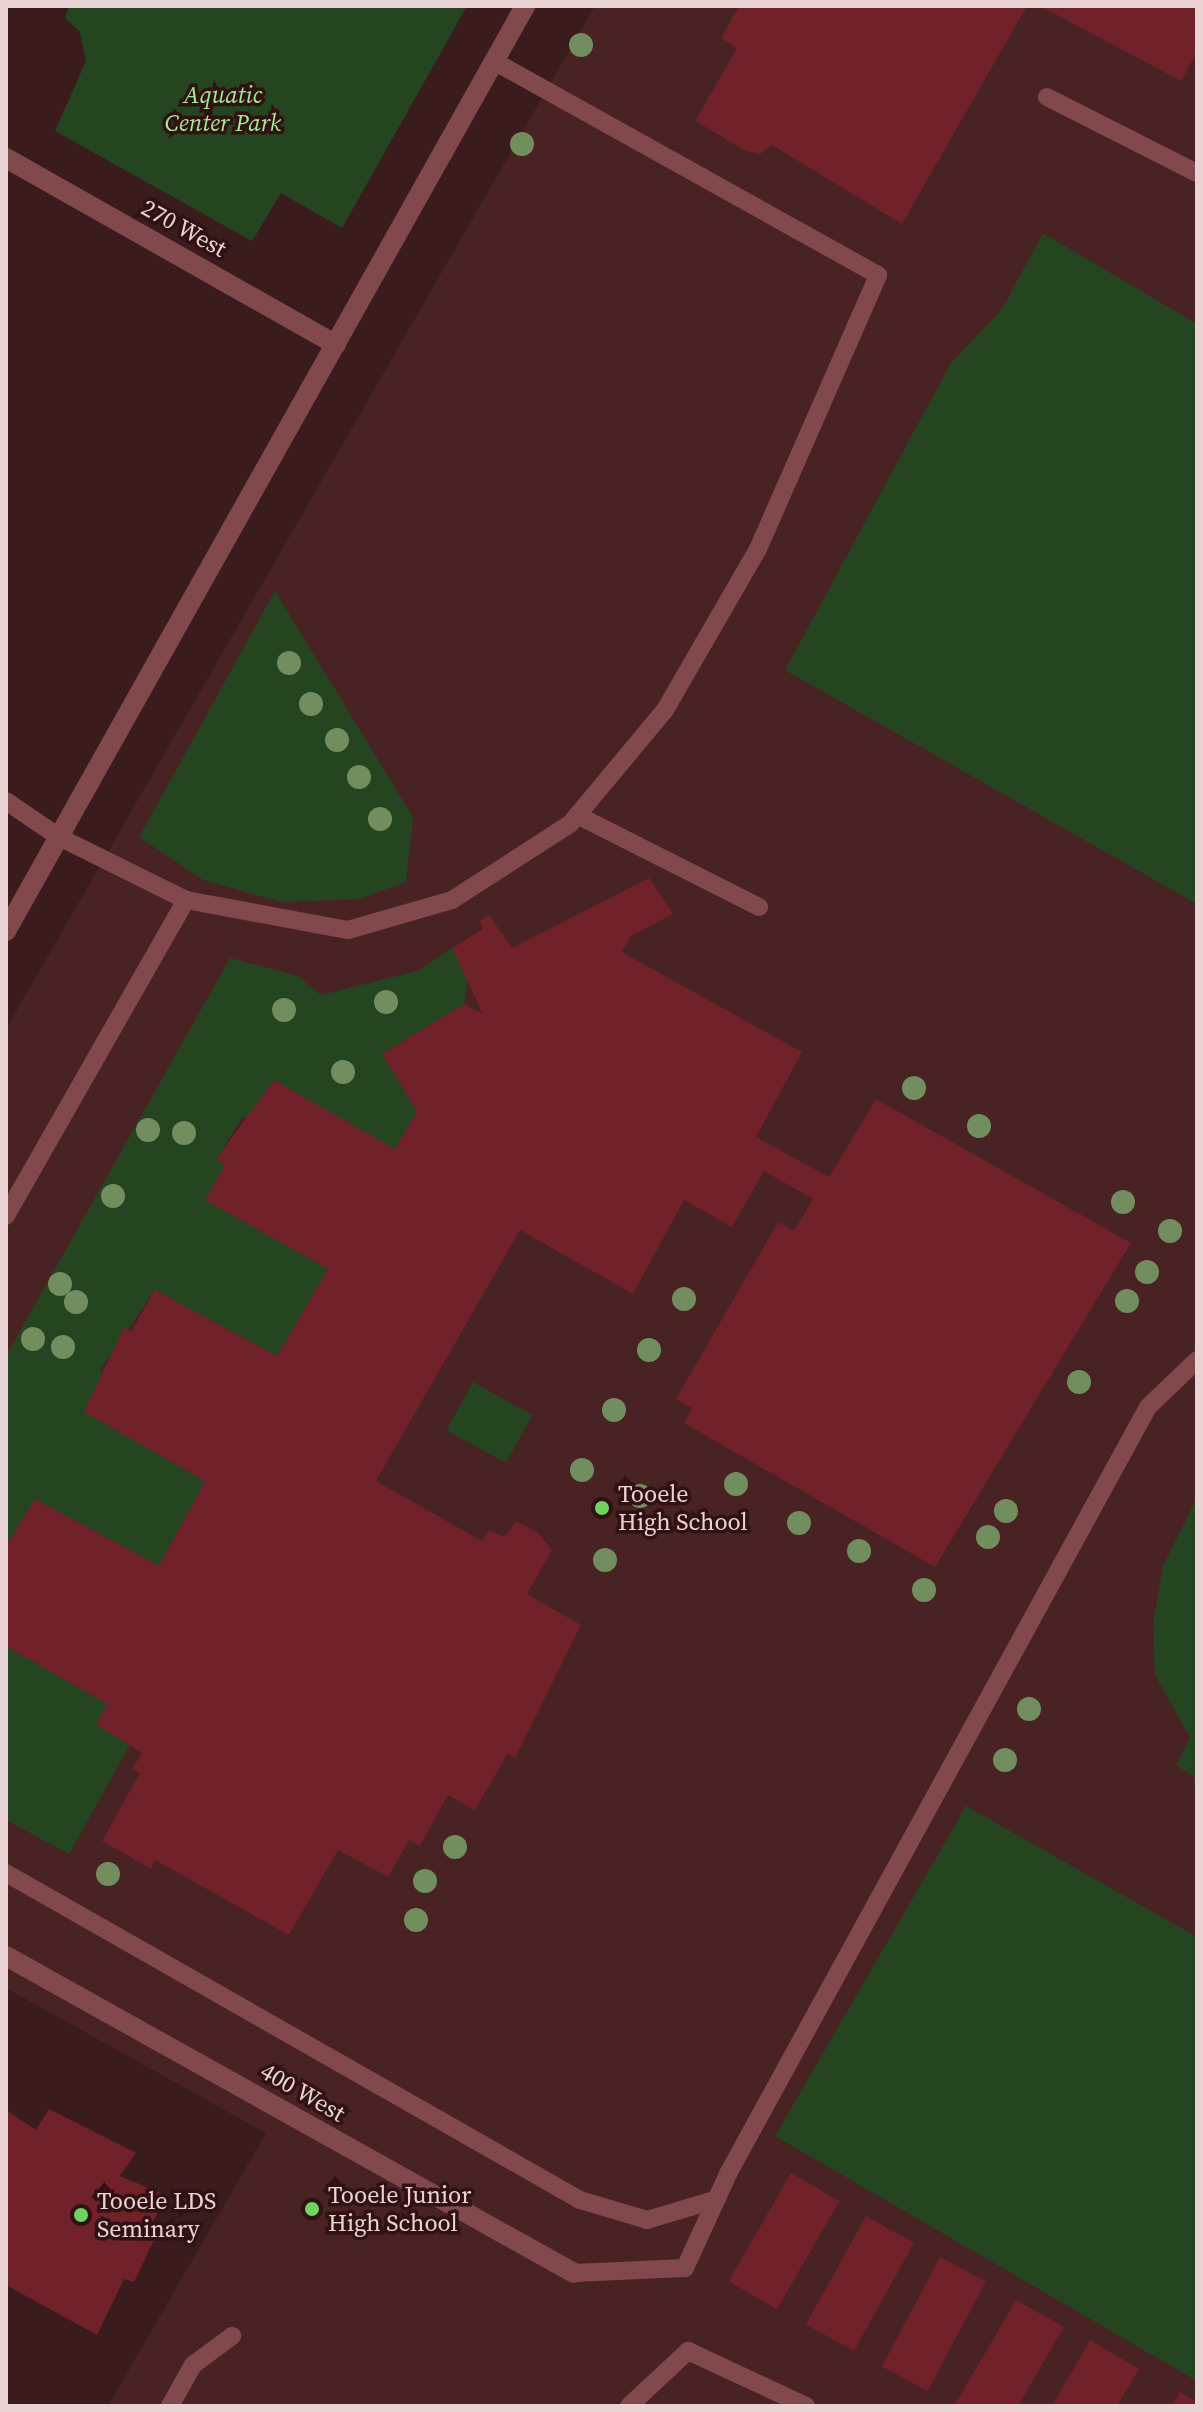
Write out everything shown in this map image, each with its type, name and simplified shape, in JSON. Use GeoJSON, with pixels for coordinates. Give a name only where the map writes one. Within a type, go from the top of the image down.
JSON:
{"type":"FeatureCollection","features":[{"type":"Feature","properties":{"kind":"street"},"geometry":{"type":"LineString","coordinates":[[6,931],[525,6]]}},
{"type":"Feature","properties":{"kind":"street","name":"270 West"},"geometry":{"type":"LineString","coordinates":[[6,158],[336,345]]}},
{"type":"Feature","properties":{"kind":"street","name":"400 West"},"geometry":{"type":"LineString","coordinates":[[6,1956],[574,2273]]}},
{"type":"Feature","properties":{"kind":"lane"},"geometry":{"type":"LineString","coordinates":[[6,801],[59,837],[186,900],[348,930],[452,900],[577,815],[665,710],[758,549],[878,275],[494,61]]}},
{"type":"Feature","properties":{"kind":"lane"},"geometry":{"type":"LineString","coordinates":[[1047,97],[1197,173]]}},
{"type":"Feature","properties":{"kind":"lane"},"geometry":{"type":"LineString","coordinates":[[577,815],[759,907]]}},
{"type":"Feature","properties":{"kind":"lane"},"geometry":{"type":"LineString","coordinates":[[6,1216],[186,900]]}},
{"type":"Feature","properties":{"kind":"lane"},"geometry":{"type":"LineString","coordinates":[[574,2273],[685,2268],[717,2199],[1148,1407],[1197,1360]]}},
{"type":"Feature","properties":{"kind":"lane"},"geometry":{"type":"LineString","coordinates":[[6,1873],[580,2200],[647,2220],[717,2199]]}},
{"type":"Feature","properties":{"kind":"lane"},"geometry":{"type":"LineString","coordinates":[[170,2406],[193,2365],[232,2336]]}},
{"type":"Feature","properties":{"kind":"lane"},"geometry":{"type":"LineString","coordinates":[[629,2406],[688,2351],[806,2406]]}},
{"type":"Feature","properties":{"kind":"shaded area","name":"Tooele High School"},"geometry":{"type":"Polygon","coordinates":[[[595,6],[1197,6],[1197,2406],[108,2406],[266,2133],[6,1988],[6,1029],[595,6]]]}},
{"type":"Feature","properties":{"kind":"green space","name":"Aquatic Center Park"},"geometry":{"type":"Polygon","coordinates":[[[69,6],[467,6],[342,228],[281,193],[252,241],[55,131],[86,61],[80,32],[65,18],[69,6]]]}},
{"type":"Feature","properties":{"kind":"green space"},"geometry":{"type":"Polygon","coordinates":[[[1043,233],[1197,324],[1197,904],[785,670],[951,363],[1002,309],[1043,233]]]}},
{"type":"Feature","properties":{"kind":"green space"},"geometry":{"type":"Polygon","coordinates":[[[275,591],[413,817],[406,882],[359,899],[281,902],[203,880],[139,837],[275,591]]]}},
{"type":"Feature","properties":{"kind":"green space"},"geometry":{"type":"Polygon","coordinates":[[[452,948],[468,975],[464,1004],[382,1054],[417,1111],[395,1149],[242,1117],[217,1159],[225,1165],[206,1200],[328,1269],[277,1356],[155,1290],[100,1370],[127,1436],[205,1481],[159,1566],[35,1499],[6,1546],[6,1356],[230,958],[298,976],[321,995],[417,971],[452,948]]]}},
{"type":"Feature","properties":{"kind":"green space"},"geometry":{"type":"Polygon","coordinates":[[[473,1382],[532,1415],[506,1463],[446,1430],[473,1382]]]}},
{"type":"Feature","properties":{"kind":"green space"},"geometry":{"type":"Polygon","coordinates":[[[1197,1498],[1197,1779],[1176,1765],[1190,1738],[1155,1675],[1153,1623],[1163,1566],[1197,1498]]]}},
{"type":"Feature","properties":{"kind":"green space"},"geometry":{"type":"Polygon","coordinates":[[[6,1646],[107,1704],[130,1745],[69,1854],[6,1820],[6,1646]]]}},
{"type":"Feature","properties":{"kind":"green space"},"geometry":{"type":"Polygon","coordinates":[[[966,1806],[1197,1937],[1197,2381],[775,2136],[966,1806]]]}},
{"type":"Feature","properties":{"kind":"building"},"geometry":{"type":"Polygon","coordinates":[[[739,6],[1027,6],[902,224],[772,145],[760,154],[746,151],[695,121],[737,48],[721,38],[739,6]]]}},
{"type":"Feature","properties":{"kind":"building"},"geometry":{"type":"Polygon","coordinates":[[[1040,6],[1197,6],[1197,52],[1181,81],[1040,6]]]}},
{"type":"Feature","properties":{"kind":"building"},"geometry":{"type":"Polygon","coordinates":[[[649,878],[673,914],[631,936],[622,952],[802,1052],[756,1137],[829,1177],[876,1099],[1131,1243],[935,1567],[684,1423],[692,1408],[676,1399],[778,1222],[794,1231],[813,1199],[764,1171],[732,1227],[684,1200],[633,1294],[520,1230],[376,1481],[482,1541],[489,1530],[505,1537],[516,1521],[538,1533],[552,1550],[527,1594],[581,1625],[515,1758],[508,1753],[475,1810],[448,1795],[420,1846],[409,1840],[388,1877],[338,1850],[289,1935],[155,1860],[151,1869],[102,1841],[140,1773],[132,1769],[142,1753],[96,1724],[107,1704],[6,1646],[6,1546],[35,1499],[159,1566],[205,1481],[84,1412],[124,1327],[131,1332],[155,1290],[277,1356],[328,1269],[205,1200],[225,1165],[217,1160],[274,1080],[395,1149],[417,1111],[382,1054],[464,1004],[483,1014],[452,948],[483,929],[480,921],[489,915],[512,948],[649,878]]]}},
{"type":"Feature","properties":{"kind":"building","name":"Tooele LDS Seminary"},"geometry":{"type":"Polygon","coordinates":[[[49,2109],[136,2153],[120,2176],[167,2196],[146,2234],[154,2240],[134,2282],[124,2279],[97,2335],[6,2285],[6,2110],[36,2130],[49,2109]]]}},
{"type":"Feature","properties":{"kind":"building"},"geometry":{"type":"Polygon","coordinates":[[[791,2173],[839,2201],[777,2309],[728,2281],[791,2173]]]}},
{"type":"Feature","properties":{"kind":"building"},"geometry":{"type":"Polygon","coordinates":[[[866,2216],[914,2243],[854,2351],[806,2324],[866,2216]]]}},
{"type":"Feature","properties":{"kind":"building"},"geometry":{"type":"Polygon","coordinates":[[[940,2257],[986,2281],[928,2391],[882,2366],[940,2257]]]}},
{"type":"Feature","properties":{"kind":"building"},"geometry":{"type":"Polygon","coordinates":[[[1016,2300],[1064,2327],[1018,2406],[954,2406],[1016,2300]]]}},
{"type":"Feature","properties":{"kind":"building"},"geometry":{"type":"Polygon","coordinates":[[[1090,2340],[1139,2369],[1117,2406],[1052,2406],[1090,2340]]]}},
{"type":"Feature","properties":{"kind":"building"},"geometry":{"type":"Polygon","coordinates":[[[1180,2392],[1197,2402],[1197,2406],[1172,2406],[1180,2392]]]}},
{"type":"Feature","properties":{"kind":"place","name":"Tooele High School"},"geometry":{"type":"Point","coordinates":[602,1508]}},
{"type":"Feature","properties":{"kind":"place","name":"Tooele Junior High School"},"geometry":{"type":"Point","coordinates":[312,2209]}},
{"type":"Feature","properties":{"kind":"place","name":"Tooele LDS Seminary"},"geometry":{"type":"Point","coordinates":[81,2215]}}]}
